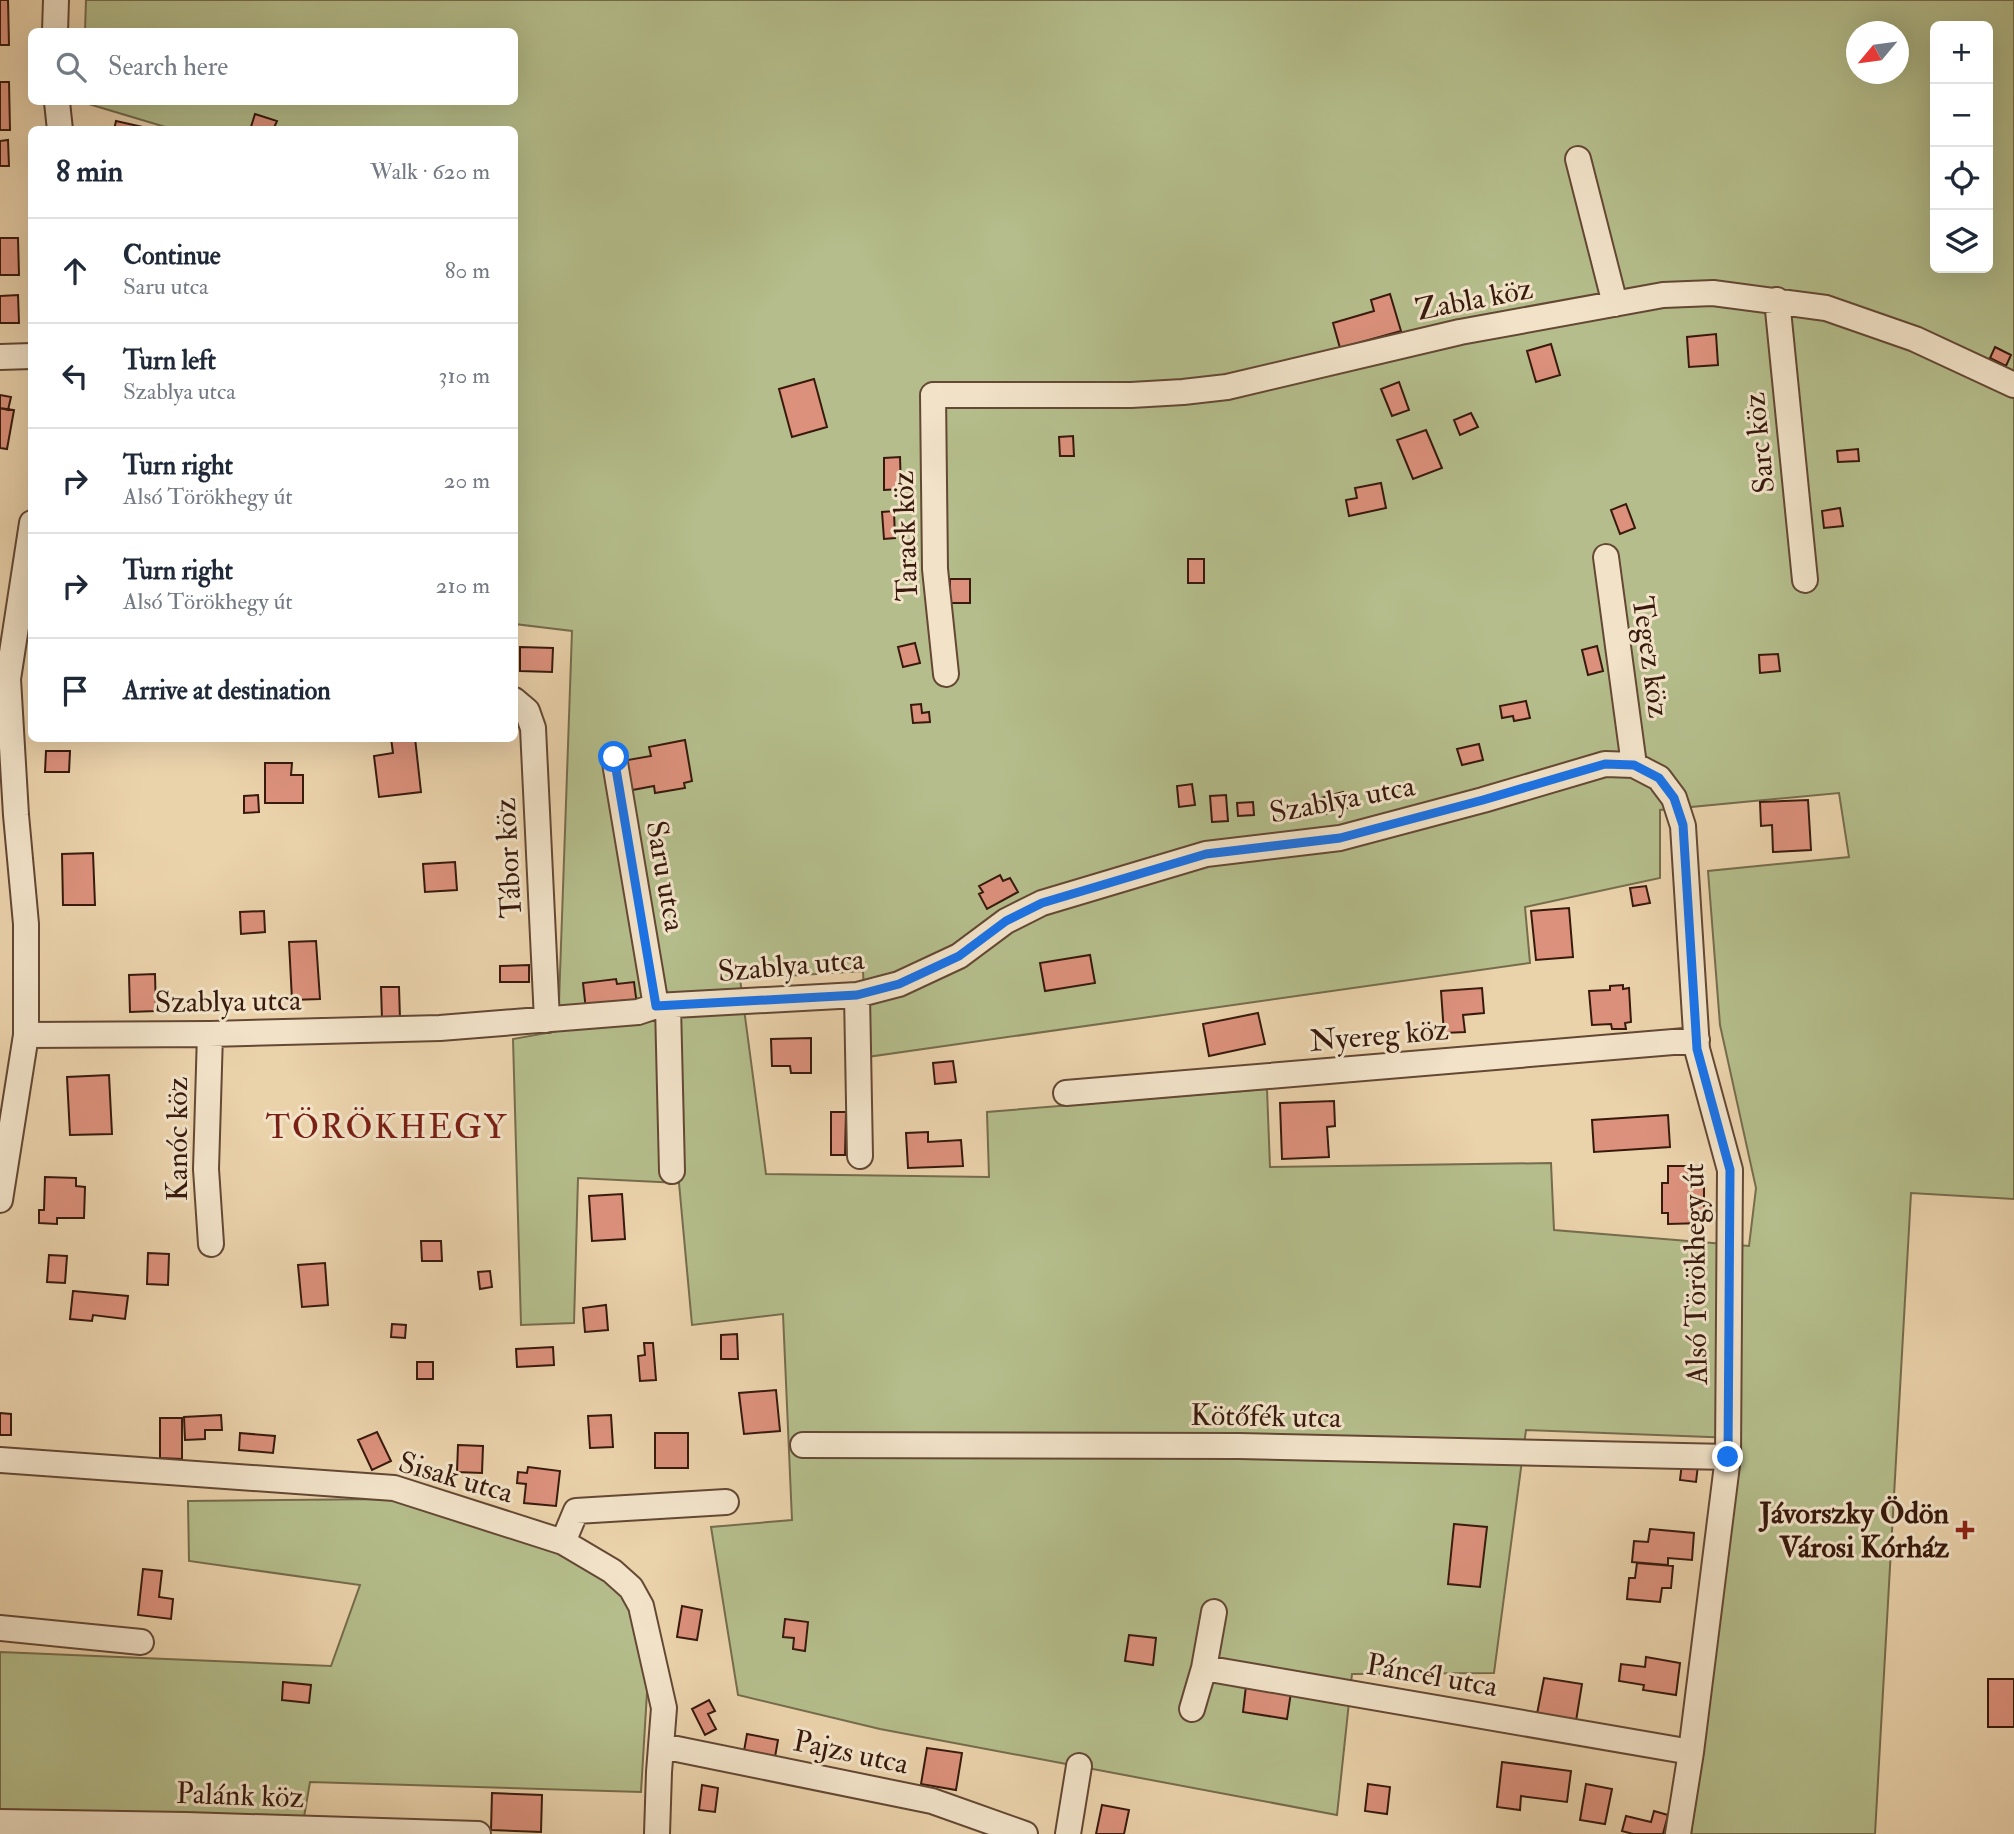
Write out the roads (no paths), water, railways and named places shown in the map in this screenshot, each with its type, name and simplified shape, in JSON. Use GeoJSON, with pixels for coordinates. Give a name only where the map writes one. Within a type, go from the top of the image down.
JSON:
{"type":"FeatureCollection","features":[{"type":"Feature","properties":{"kind":"street"},"geometry":{"type":"LineString","coordinates":[[54,28],[56,0]]}},
{"type":"Feature","properties":{"kind":"street"},"geometry":{"type":"LineString","coordinates":[[57,105],[60,126]]}},
{"type":"Feature","properties":{"kind":"street"},"geometry":{"type":"LineString","coordinates":[[1578,159],[1615,304]]}},
{"type":"Feature","properties":{"kind":"street","name":"Zabla köz"},"geometry":{"type":"LineString","coordinates":[[933,395],[1183,393],[1227,387],[1460,332],[1663,295],[1713,293],[1826,308],[1915,339],[2014,385]]}},
{"type":"Feature","properties":{"kind":"street","name":"Sarc köz"},"geometry":{"type":"LineString","coordinates":[[1777,300],[1805,580]]}},
{"type":"Feature","properties":{"kind":"street"},"geometry":{"type":"LineString","coordinates":[[0,357],[28,356]]}},
{"type":"Feature","properties":{"kind":"street","name":"Tarack köz"},"geometry":{"type":"LineString","coordinates":[[933,395],[935,569],[946,674]]}},
{"type":"Feature","properties":{"kind":"street"},"geometry":{"type":"LineString","coordinates":[[0,1200],[26,1035],[26,924],[8,815],[8,679],[9,614],[28,539]]}},
{"type":"Feature","properties":{"kind":"street","name":"Tegez köz"},"geometry":{"type":"LineString","coordinates":[[1606,557],[1634,765]]}},
{"type":"Feature","properties":{"kind":"street","name":"Tábor köz"},"geometry":{"type":"LineString","coordinates":[[518,703],[527,711],[533,729],[547,1020]]}},
{"type":"Feature","properties":{"kind":"street","name":"Saru utca"},"geometry":{"type":"LineString","coordinates":[[614,757],[662,1006],[672,1171]]}},
{"type":"Feature","properties":{"kind":"street","name":"Szablya utca"},"geometry":{"type":"LineString","coordinates":[[26,1035],[210,1034],[440,1028],[638,1012],[662,1006],[857,995],[899,984],[959,956],[1006,921],[1042,903],[1206,854],[1340,838],[1605,764],[1634,765]]}},
{"type":"Feature","properties":{"kind":"street","name":"Alsó Törökhegy út"},"geometry":{"type":"LineString","coordinates":[[1634,765],[1659,778],[1674,798],[1683,825],[1697,1049],[1730,1170],[1728,1457],[1691,1752],[1678,1834]]}},
{"type":"Feature","properties":{"kind":"street"},"geometry":{"type":"LineString","coordinates":[[857,995],[860,1156]]}},
{"type":"Feature","properties":{"kind":"street","name":"Kanóc köz"},"geometry":{"type":"LineString","coordinates":[[210,1034],[206,1169],[211,1244]]}},
{"type":"Feature","properties":{"kind":"street","name":"Nyereg köz"},"geometry":{"type":"LineString","coordinates":[[1066,1093],[1697,1040]]}},
{"type":"Feature","properties":{"kind":"street","name":"Kötőfék utca"},"geometry":{"type":"LineString","coordinates":[[803,1445],[1239,1446],[1728,1457]]}},
{"type":"Feature","properties":{"kind":"street","name":"Sisak utca"},"geometry":{"type":"LineString","coordinates":[[0,1461],[394,1488],[563,1542],[612,1571],[631,1588],[641,1606],[664,1708],[657,1834]]}},
{"type":"Feature","properties":{"kind":"street"},"geometry":{"type":"LineString","coordinates":[[563,1542],[576,1511],[726,1502]]}},
{"type":"Feature","properties":{"kind":"street"},"geometry":{"type":"LineString","coordinates":[[1192,1709],[1204,1668],[1214,1612]]}},
{"type":"Feature","properties":{"kind":"street"},"geometry":{"type":"LineString","coordinates":[[0,1629],[141,1642]]}},
{"type":"Feature","properties":{"kind":"street","name":"Páncél utca"},"geometry":{"type":"LineString","coordinates":[[1204,1668],[1691,1752]]}},
{"type":"Feature","properties":{"kind":"street","name":"Pajzs utca"},"geometry":{"type":"LineString","coordinates":[[662,1746],[932,1801],[1025,1834]]}},
{"type":"Feature","properties":{"kind":"street"},"geometry":{"type":"LineString","coordinates":[[1068,1834],[1079,1766]]}},
{"type":"Feature","properties":{"kind":"street","name":"Palánk köz"},"geometry":{"type":"LineString","coordinates":[[0,1822],[478,1834]]}},
{"type":"Feature","properties":{"kind":"place","name":"Jávorszky Ödön Városi Kórház"},"geometry":{"type":"Point","coordinates":[1965,1530]}},
{"type":"Feature","properties":{"kind":"district","name":"TÖRÖKHEGY"},"geometry":{"type":"Point","coordinates":[387,1126]}}]}
